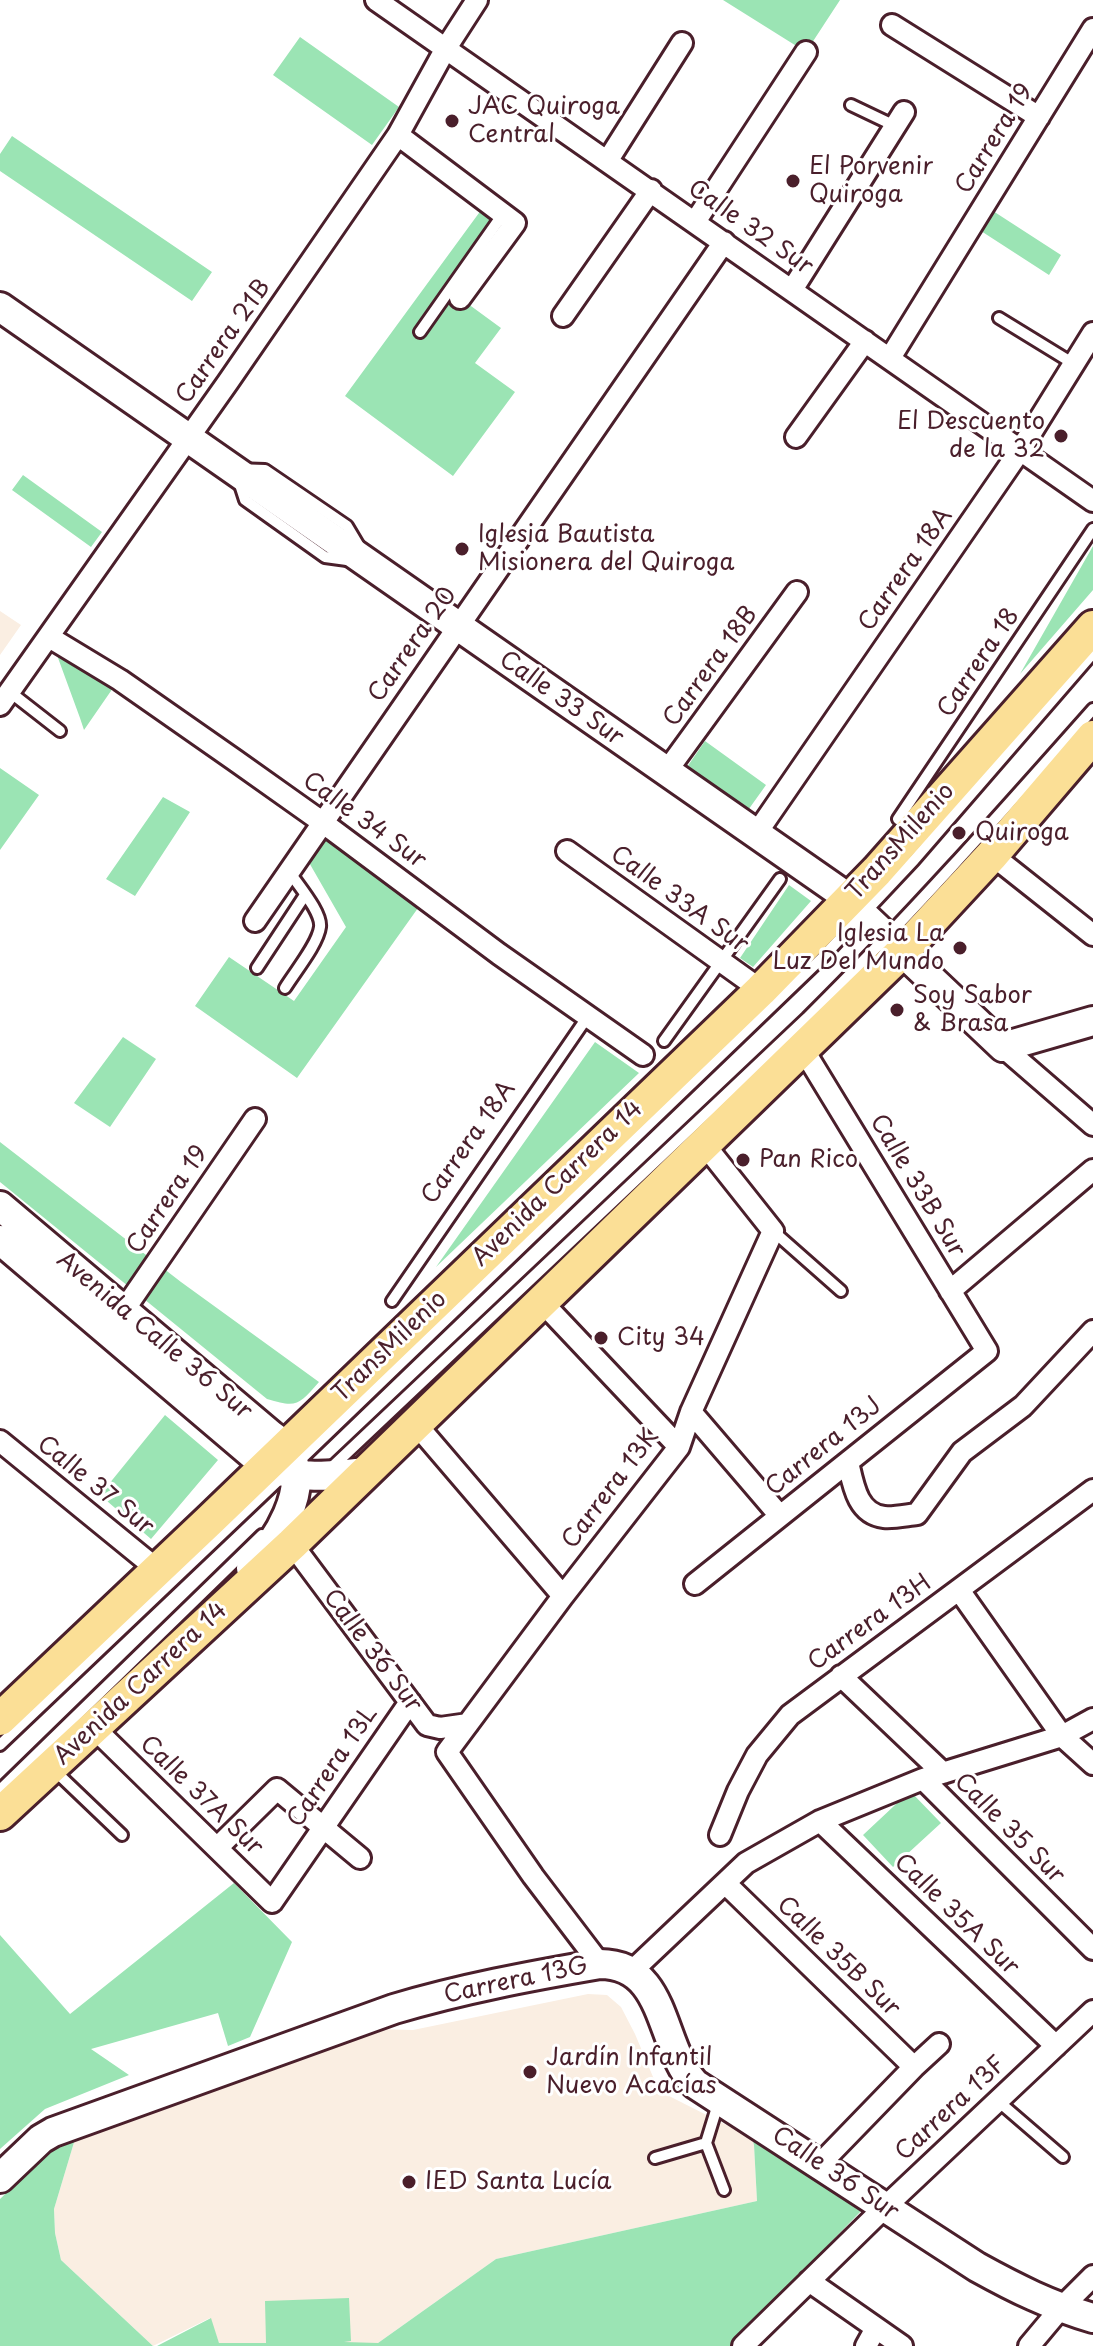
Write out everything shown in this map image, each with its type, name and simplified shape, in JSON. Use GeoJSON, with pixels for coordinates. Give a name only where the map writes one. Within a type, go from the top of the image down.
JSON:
{"type":"FeatureCollection","features":[{"type":"Feature","properties":{"kind":"main road","name":"Avenida Carrera 14"},"geometry":{"type":"LineString","coordinates":[[0,1719],[158,1570],[295,1477],[761,990],[856,908],[1093,627]]}},
{"type":"Feature","properties":{"kind":"main road","name":"Avenida Carrera 14"},"geometry":{"type":"LineString","coordinates":[[0,1814],[292,1544],[803,1049],[895,945],[992,855],[1093,737]]}},
{"type":"Feature","properties":{"kind":"street","name":"Carrera 21B"},"geometry":{"type":"LineString","coordinates":[[5,698],[398,135],[446,48],[477,0]]}},
{"type":"Feature","properties":{"kind":"street","name":"Calle 32 Sur"},"geometry":{"type":"LineString","coordinates":[[388,3],[446,48],[1093,501]]}},
{"type":"Feature","properties":{"kind":"street"},"geometry":{"type":"LineString","coordinates":[[892,25],[1039,117]]}},
{"type":"Feature","properties":{"kind":"street","name":"Carrera 19"},"geometry":{"type":"LineString","coordinates":[[890,358],[1093,29]]}},
{"type":"Feature","properties":{"kind":"street"},"geometry":{"type":"LineString","coordinates":[[608,160],[682,43]]}},
{"type":"Feature","properties":{"kind":"street"},"geometry":{"type":"LineString","coordinates":[[695,222],[806,52]]}},
{"type":"Feature","properties":{"kind":"street"},"geometry":{"type":"LineString","coordinates":[[792,290],[900,119]]}},
{"type":"Feature","properties":{"kind":"street"},"geometry":{"type":"LineString","coordinates":[[398,135],[509,218],[460,298]]}},
{"type":"Feature","properties":{"kind":"street"},"geometry":{"type":"LineString","coordinates":[[563,316],[651,190]]}},
{"type":"Feature","properties":{"kind":"street","name":"Carrera 20"},"geometry":{"type":"LineString","coordinates":[[255,921],[724,242]]}},
{"type":"Feature","properties":{"kind":"street","name":"Calle 33 Sur"},"geometry":{"type":"LineString","coordinates":[[0,307],[837,890],[1003,1047],[1093,1125]]}},
{"type":"Feature","properties":{"kind":"street","name":"Carrera 18A"},"geometry":{"type":"LineString","coordinates":[[756,834],[1021,449],[1093,333]]}},
{"type":"Feature","properties":{"kind":"street"},"geometry":{"type":"LineString","coordinates":[[796,437],[865,341]]}},
{"type":"Feature","properties":{"kind":"street","name":"Carrera 18B"},"geometry":{"type":"LineString","coordinates":[[666,772],[797,592]]}},
{"type":"Feature","properties":{"kind":"street","name":"Calle 34 Sur"},"geometry":{"type":"LineString","coordinates":[[49,637],[120,680],[322,822],[499,954],[643,1055]]}},
{"type":"Feature","properties":{"kind":"street","name":"Calle 33A Sur"},"geometry":{"type":"LineString","coordinates":[[567,851],[761,990]]}},
{"type":"Feature","properties":{"kind":"street"},"geometry":{"type":"LineString","coordinates":[[992,855],[1093,935]]}},
{"type":"Feature","properties":{"kind":"street"},"geometry":{"type":"LineString","coordinates":[[1003,1047],[1093,1021]]}},
{"type":"Feature","properties":{"kind":"street","name":"Calle 33B Sur"},"geometry":{"type":"LineString","coordinates":[[803,1049],[987,1351]]}},
{"type":"Feature","properties":{"kind":"street","name":"Carrera 19"},"geometry":{"type":"LineString","coordinates":[[124,1310],[255,1119]]}},
{"type":"Feature","properties":{"kind":"street"},"geometry":{"type":"LineString","coordinates":[[704,1144],[773,1231]]}},
{"type":"Feature","properties":{"kind":"street"},"geometry":{"type":"LineString","coordinates":[[950,1291],[1093,1170]]}},
{"type":"Feature","properties":{"kind":"street","name":"Avenida Calle 36 Sur"},"geometry":{"type":"LineString","coordinates":[[0,1206],[124,1310],[295,1477]]}},
{"type":"Feature","properties":{"kind":"street","name":"Carrera 13K"},"geometry":{"type":"LineString","coordinates":[[600,1964],[533,1876],[447,1752],[679,1447],[691,1412],[773,1231]]}},
{"type":"Feature","properties":{"kind":"street","name":"Avenida Calle 36 Sur"},"geometry":{"type":"LineString","coordinates":[[0,1240],[295,1477]]}},
{"type":"Feature","properties":{"kind":"street"},"geometry":{"type":"LineString","coordinates":[[541,1301],[679,1447]]}},
{"type":"Feature","properties":{"kind":"street"},"geometry":{"type":"LineString","coordinates":[[848,1462],[854,1491],[866,1509],[884,1517],[917,1514],[962,1452],[1023,1406],[1093,1331]]}},
{"type":"Feature","properties":{"kind":"street","name":"Carrera 13J"},"geometry":{"type":"LineString","coordinates":[[695,1584],[987,1351]]}},
{"type":"Feature","properties":{"kind":"street"},"geometry":{"type":"LineString","coordinates":[[691,1412],[780,1516]]}},
{"type":"Feature","properties":{"kind":"street"},"geometry":{"type":"LineString","coordinates":[[415,1423],[563,1596]]}},
{"type":"Feature","properties":{"kind":"street","name":"Calle 37 Sur"},"geometry":{"type":"LineString","coordinates":[[0,1441],[158,1570]]}},
{"type":"Feature","properties":{"kind":"street"},"geometry":{"type":"LineString","coordinates":[[94,1728],[147,1669],[261,1558],[281,1528],[295,1477],[366,1472]]}},
{"type":"Feature","properties":{"kind":"street","name":"Carrera 13H"},"geometry":{"type":"LineString","coordinates":[[720,1835],[757,1755],[790,1715],[1093,1490]]}},
{"type":"Feature","properties":{"kind":"street","name":"Calle 36 Sur"},"geometry":{"type":"LineString","coordinates":[[292,1544],[427,1725],[440,1728],[468,1724]]}},
{"type":"Feature","properties":{"kind":"street"},"geometry":{"type":"LineString","coordinates":[[959,1590],[1062,1736],[1093,1764]]}},
{"type":"Feature","properties":{"kind":"street","name":"Calle 35 Sur"},"geometry":{"type":"LineString","coordinates":[[841,1676],[1093,1949]]}},
{"type":"Feature","properties":{"kind":"street","name":"Carrera 13L"},"geometry":{"type":"LineString","coordinates":[[272,1902],[410,1702]]}},
{"type":"Feature","properties":{"kind":"street"},"geometry":{"type":"LineString","coordinates":[[632,1971],[746,1863],[820,1821],[933,1776],[1062,1736],[1093,1719]]}},
{"type":"Feature","properties":{"kind":"street","name":"Calle 37A Sur"},"geometry":{"type":"LineString","coordinates":[[94,1728],[272,1902]]}},
{"type":"Feature","properties":{"kind":"street"},"geometry":{"type":"LineString","coordinates":[[217,1848],[277,1789],[360,1858]]}},
{"type":"Feature","properties":{"kind":"street","name":"Calle 35A Sur"},"geometry":{"type":"LineString","coordinates":[[820,1821],[1056,2046]]}},
{"type":"Feature","properties":{"kind":"street","name":"Calle 35B Sur"},"geometry":{"type":"LineString","coordinates":[[725,1883],[914,2067]]}},
{"type":"Feature","properties":{"kind":"street","name":"Carrera 13G"},"geometry":{"type":"LineString","coordinates":[[0,2178],[41,2139],[53,2132],[358,2022],[429,1999],[506,1981],[600,1964],[613,1964],[632,1971]]}},
{"type":"Feature","properties":{"kind":"street","name":"Calle 36 Sur"},"geometry":{"type":"LineString","coordinates":[[632,1971],[656,2001],[689,2078],[977,2267],[1060,2309],[1093,2318]]}},
{"type":"Feature","properties":{"kind":"street","name":"Carrera 13F"},"geometry":{"type":"LineString","coordinates":[[743,2346],[884,2208],[1056,2046],[1090,2019]]}},
{"type":"Feature","properties":{"kind":"street"},"geometry":{"type":"LineString","coordinates":[[820,2164],[939,2044]]}},
{"type":"Feature","properties":{"kind":"street"},"geometry":{"type":"LineString","coordinates":[[1029,2346],[1093,2276]]}},
{"type":"Feature","properties":{"kind":"street"},"geometry":{"type":"LineString","coordinates":[[809,2281],[871,2337],[902,2346]]}},
{"type":"Feature","properties":{"kind":"lane"},"geometry":{"type":"LineString","coordinates":[[851,105],[900,119]]}},
{"type":"Feature","properties":{"kind":"lane"},"geometry":{"type":"LineString","coordinates":[[420,332],[509,218]]}},
{"type":"Feature","properties":{"kind":"lane"},"geometry":{"type":"LineString","coordinates":[[999,318],[1074,364]]}},
{"type":"Feature","properties":{"kind":"lane","name":"Carrera 18"},"geometry":{"type":"LineString","coordinates":[[898,819],[1093,529]]}},
{"type":"Feature","properties":{"kind":"lane","name":"TransMilenio"},"geometry":{"type":"LineString","coordinates":[[0,1790],[295,1477],[766,1014],[856,908],[914,860],[1093,653]]}},
{"type":"Feature","properties":{"kind":"lane"},"geometry":{"type":"LineString","coordinates":[[5,698],[60,731]]}},
{"type":"Feature","properties":{"kind":"lane","name":"TransMilenio"},"geometry":{"type":"LineString","coordinates":[[0,1745],[796,1029],[895,945],[1093,709]]}},
{"type":"Feature","properties":{"kind":"lane"},"geometry":{"type":"LineString","coordinates":[[285,988],[320,927],[319,917],[289,871]]}},
{"type":"Feature","properties":{"kind":"lane"},"geometry":{"type":"LineString","coordinates":[[664,1041],[780,879]]}},
{"type":"Feature","properties":{"kind":"lane"},"geometry":{"type":"LineString","coordinates":[[257,968],[305,895]]}},
{"type":"Feature","properties":{"kind":"lane","name":"Carrera 18A"},"geometry":{"type":"LineString","coordinates":[[392,1301],[588,1016]]}},
{"type":"Feature","properties":{"kind":"lane"},"geometry":{"type":"LineString","coordinates":[[773,1231],[841,1291]]}},
{"type":"Feature","properties":{"kind":"lane"},"geometry":{"type":"LineString","coordinates":[[51,1766],[122,1835]]}},
{"type":"Feature","properties":{"kind":"lane"},"geometry":{"type":"LineString","coordinates":[[719,2099],[706,2143],[724,2190]]}},
{"type":"Feature","properties":{"kind":"lane"},"geometry":{"type":"LineString","coordinates":[[998,2101],[1063,2157]]}},
{"type":"Feature","properties":{"kind":"lane"},"geometry":{"type":"LineString","coordinates":[[655,2158],[706,2143]]}},
{"type":"Feature","properties":{"kind":"shaded area"},"geometry":{"type":"Polygon","coordinates":[[[0,611],[21,625],[0,655],[0,611]]]}},
{"type":"Feature","properties":{"kind":"shaded area","name":"IED Santa Lucía"},"geometry":{"type":"Polygon","coordinates":[[[588,1994],[607,1995],[621,2007],[656,2084],[669,2096],[752,2138],[757,2201],[496,2259],[378,2343],[219,2343],[210,2318],[153,2346],[61,2260],[54,2209],[75,2139],[377,2029],[413,2030],[588,1994]]]}},
{"type":"Feature","properties":{"kind":"green space"},"geometry":{"type":"Polygon","coordinates":[[[723,0],[840,0],[806,52],[723,0]]]}},
{"type":"Feature","properties":{"kind":"green space"},"geometry":{"type":"Polygon","coordinates":[[[300,37],[399,107],[372,145],[273,75],[300,37]]]}},
{"type":"Feature","properties":{"kind":"green space"},"geometry":{"type":"Polygon","coordinates":[[[12,136],[212,272],[192,301],[0,171],[0,154],[12,136]]]}},
{"type":"Feature","properties":{"kind":"green space"},"geometry":{"type":"Polygon","coordinates":[[[487,202],[515,223],[460,298],[501,328],[475,363],[515,392],[453,476],[345,396],[487,202]]]}},
{"type":"Feature","properties":{"kind":"green space"},"geometry":{"type":"Polygon","coordinates":[[[993,211],[1061,255],[1049,275],[981,231],[993,211]]]}},
{"type":"Feature","properties":{"kind":"green space"},"geometry":{"type":"Polygon","coordinates":[[[23,475],[102,532],[91,547],[12,490],[23,475]]]}},
{"type":"Feature","properties":{"kind":"green space"},"geometry":{"type":"Polygon","coordinates":[[[1093,546],[1093,590],[1020,674],[1093,546]]]}},
{"type":"Feature","properties":{"kind":"green space"},"geometry":{"type":"Polygon","coordinates":[[[54,647],[113,688],[84,730],[80,718],[54,647]]]}},
{"type":"Feature","properties":{"kind":"green space"},"geometry":{"type":"Polygon","coordinates":[[[705,741],[766,785],[746,813],[685,770],[705,741]]]}},
{"type":"Feature","properties":{"kind":"green space"},"geometry":{"type":"Polygon","coordinates":[[[0,768],[39,795],[0,850],[0,768]]]}},
{"type":"Feature","properties":{"kind":"green space"},"geometry":{"type":"Polygon","coordinates":[[[163,797],[190,812],[135,896],[106,879],[163,797]]]}},
{"type":"Feature","properties":{"kind":"green space"},"geometry":{"type":"Polygon","coordinates":[[[326,833],[423,901],[297,1078],[195,1006],[229,957],[294,1001],[346,927],[307,859],[326,833]]]}},
{"type":"Feature","properties":{"kind":"green space"},"geometry":{"type":"Polygon","coordinates":[[[789,885],[811,901],[753,967],[740,958],[789,885]]]}},
{"type":"Feature","properties":{"kind":"green space"},"geometry":{"type":"Polygon","coordinates":[[[123,1037],[156,1059],[110,1127],[74,1103],[123,1037]]]}},
{"type":"Feature","properties":{"kind":"green space"},"geometry":{"type":"Polygon","coordinates":[[[595,1042],[639,1073],[436,1267],[595,1042]]]}},
{"type":"Feature","properties":{"kind":"green space"},"geometry":{"type":"Polygon","coordinates":[[[0,1142],[181,1282],[319,1382],[302,1400],[291,1404],[267,1399],[0,1182],[0,1142]]]}},
{"type":"Feature","properties":{"kind":"green space"},"geometry":{"type":"Polygon","coordinates":[[[165,1415],[218,1460],[151,1539],[100,1495],[165,1415]]]}},
{"type":"Feature","properties":{"kind":"green space"},"geometry":{"type":"Polygon","coordinates":[[[910,1791],[941,1823],[893,1867],[863,1835],[910,1791]]]}},
{"type":"Feature","properties":{"kind":"green space"},"geometry":{"type":"Polygon","coordinates":[[[234,1883],[292,1942],[250,2037],[228,2046],[218,2013],[91,2049],[129,2075],[45,2109],[0,2149],[0,1935],[70,2014],[234,1883]]]}},
{"type":"Feature","properties":{"kind":"green space"},"geometry":{"type":"Polygon","coordinates":[[[752,2138],[861,2211],[730,2346],[157,2346],[211,2318],[219,2343],[266,2343],[265,2301],[349,2298],[351,2341],[344,2342],[378,2343],[496,2259],[757,2201],[752,2138]]]}},
{"type":"Feature","properties":{"kind":"green space"},"geometry":{"type":"Polygon","coordinates":[[[75,2139],[54,2209],[61,2260],[153,2346],[0,2346],[0,2199],[51,2150],[75,2139]]]}},
{"type":"Feature","properties":{"kind":"place","name":"JAC Quiroga Central"},"geometry":{"type":"Point","coordinates":[452,121]}},
{"type":"Feature","properties":{"kind":"place","name":"El Porvenir Quiroga"},"geometry":{"type":"Point","coordinates":[793,181]}},
{"type":"Feature","properties":{"kind":"place","name":"El Descuento de la 32"},"geometry":{"type":"Point","coordinates":[1061,436]}},
{"type":"Feature","properties":{"kind":"place","name":"Iglesia Bautista Misionera del Quiroga"},"geometry":{"type":"Point","coordinates":[462,549]}},
{"type":"Feature","properties":{"kind":"place","name":"Quiroga"},"geometry":{"type":"Point","coordinates":[959,833]}},
{"type":"Feature","properties":{"kind":"place","name":"Iglesia La Luz Del Mundo"},"geometry":{"type":"Point","coordinates":[960,948]}},
{"type":"Feature","properties":{"kind":"place","name":"Soy Sabor & Brasa"},"geometry":{"type":"Point","coordinates":[897,1010]}},
{"type":"Feature","properties":{"kind":"place","name":"Pan Rico"},"geometry":{"type":"Point","coordinates":[743,1160]}},
{"type":"Feature","properties":{"kind":"place","name":"City 34"},"geometry":{"type":"Point","coordinates":[601,1338]}},
{"type":"Feature","properties":{"kind":"place","name":"Jardín Infantil Nuevo Acacías"},"geometry":{"type":"Point","coordinates":[530,2072]}},
{"type":"Feature","properties":{"kind":"place","name":"IED Santa Lucía"},"geometry":{"type":"Point","coordinates":[409,2182]}}]}
